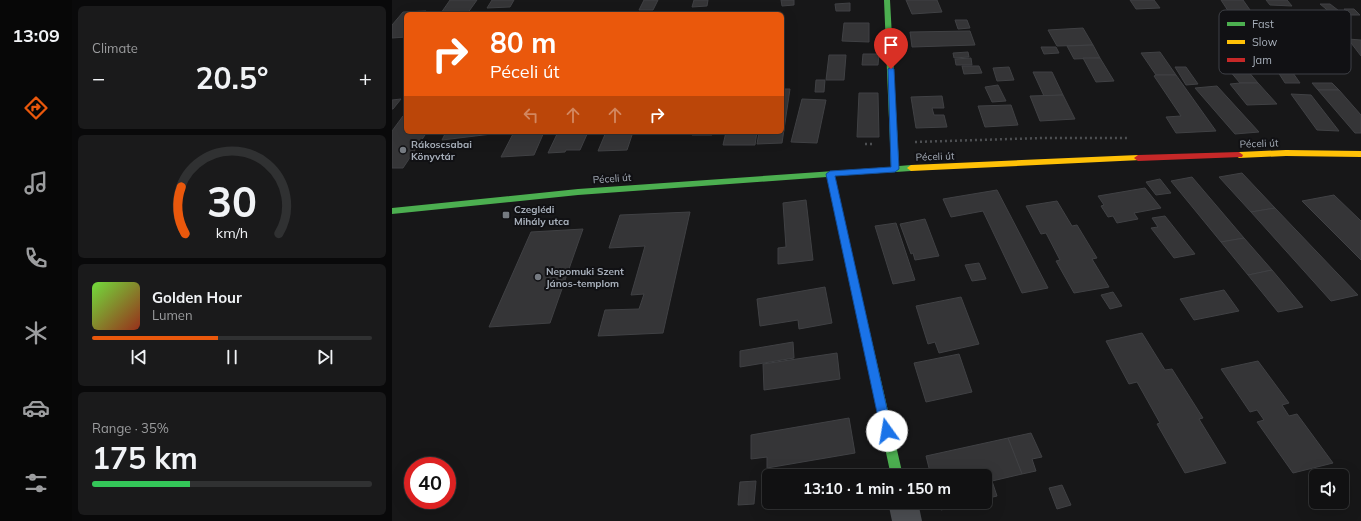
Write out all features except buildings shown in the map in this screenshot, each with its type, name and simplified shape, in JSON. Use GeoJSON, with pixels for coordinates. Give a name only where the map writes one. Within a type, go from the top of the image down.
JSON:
{"type":"FeatureCollection","features":[{"type":"Feature","properties":{"kind":"main road"},"geometry":{"type":"LineString","coordinates":[[887,0],[895,169]]}},
{"type":"Feature","properties":{"kind":"main road","name":"Péceli út"},"geometry":{"type":"LineString","coordinates":[[392,211],[578,192],[895,169],[1286,153],[1361,154]]}},
{"type":"Feature","properties":{"kind":"main road"},"geometry":{"type":"LineString","coordinates":[[830,174],[895,469]]}},
{"type":"Feature","properties":{"kind":"street"},"geometry":{"type":"LineString","coordinates":[[904,509],[907,521]]}},
{"type":"Feature","properties":{"kind":"traffic: fast"},"geometry":{"type":"LineString","coordinates":[[887,0],[895,169]]}},
{"type":"Feature","properties":{"kind":"traffic: fast"},"geometry":{"type":"LineString","coordinates":[[392,211],[578,192],[911,168]]}},
{"type":"Feature","properties":{"kind":"traffic: fast"},"geometry":{"type":"LineString","coordinates":[[830,174],[895,469]]}},
{"type":"Feature","properties":{"kind":"traffic: slow"},"geometry":{"type":"LineString","coordinates":[[1239,155],[1286,153],[1361,154]]}},
{"type":"Feature","properties":{"kind":"traffic: slow"},"geometry":{"type":"LineString","coordinates":[[911,168],[1138,158]]}},
{"type":"Feature","properties":{"kind":"traffic: jam"},"geometry":{"type":"LineString","coordinates":[[1138,158],[1239,155]]}},
{"type":"Feature","properties":{"kind":"place","name":"Rákoscsabai Könyvtár"},"geometry":{"type":"Point","coordinates":[403,150]}},
{"type":"Feature","properties":{"kind":"place","name":"Czeglédi Mihály utca"},"geometry":{"type":"Point","coordinates":[506,215]}},
{"type":"Feature","properties":{"kind":"place","name":"Nepomuki Szent János-templom"},"geometry":{"type":"Point","coordinates":[538,277]}},
{"type":"Feature","properties":{"kind":"route"},"geometry":{"type":"LineString","coordinates":[[887,431],[830,174],[895,169],[891,69]]}}]}
